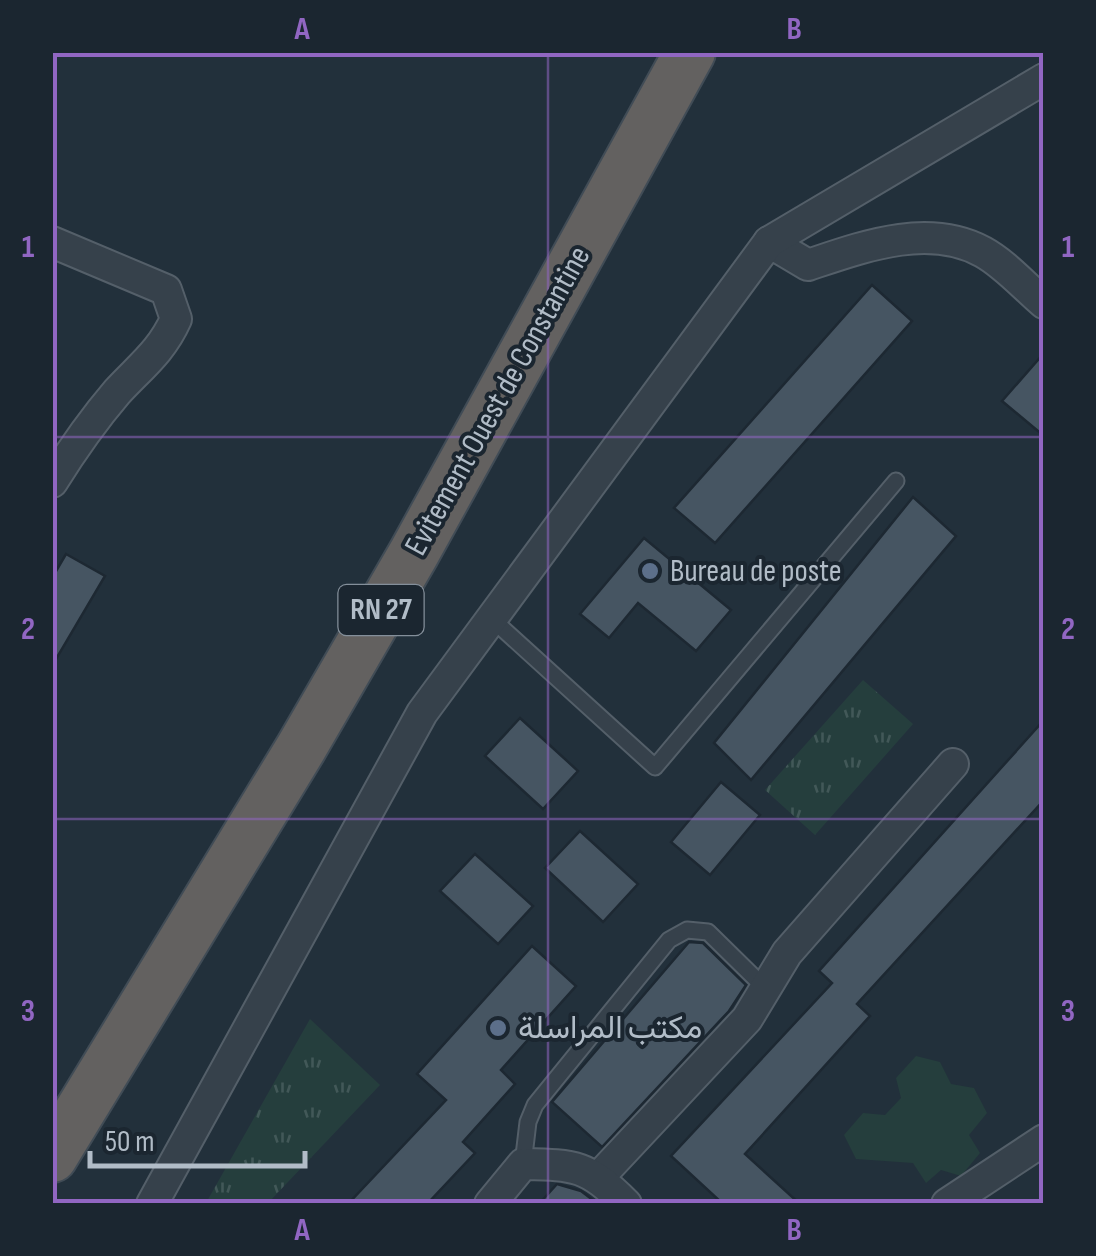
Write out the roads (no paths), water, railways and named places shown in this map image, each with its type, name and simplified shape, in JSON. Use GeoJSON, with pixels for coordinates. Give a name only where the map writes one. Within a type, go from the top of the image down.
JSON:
{"type":"FeatureCollection","features":[{"type":"Feature","properties":{"kind":"highway","name":"Evitement Ouest de Constantine"},"geometry":{"type":"LineString","coordinates":[[52,1098],[274,751],[684,54]]}},
{"type":"Feature","properties":{"kind":"highway","name":"Evitement Ouest de Constantine"},"geometry":{"type":"LineString","coordinates":[[52,1157],[301,748],[404,569],[684,54]]}},
{"type":"Feature","properties":{"kind":"street"},"geometry":{"type":"LineString","coordinates":[[152,1204],[422,713],[769,242],[1044,78]]}},
{"type":"Feature","properties":{"kind":"street"},"geometry":{"type":"LineString","coordinates":[[769,242],[808,266],[868,245],[906,238],[945,240],[984,252],[1044,304]]}},
{"type":"Feature","properties":{"kind":"street"},"geometry":{"type":"LineString","coordinates":[[52,242],[166,290],[176,319],[164,345],[117,393],[52,482]]}},
{"type":"Feature","properties":{"kind":"street"},"geometry":{"type":"LineString","coordinates":[[599,1177],[747,1019],[787,953],[953,764]]}},
{"type":"Feature","properties":{"kind":"street"},"geometry":{"type":"LineString","coordinates":[[947,1204],[1044,1140]]}},
{"type":"Feature","properties":{"kind":"street"},"geometry":{"type":"LineString","coordinates":[[974,1204],[1013,1158]]}},
{"type":"Feature","properties":{"kind":"street"},"geometry":{"type":"LineString","coordinates":[[490,1204],[523,1164],[570,1165],[599,1177],[626,1204]]}},
{"type":"Feature","properties":{"kind":"lane"},"geometry":{"type":"LineString","coordinates":[[492,619],[655,767],[896,481]]}},
{"type":"Feature","properties":{"kind":"lane"},"geometry":{"type":"LineString","coordinates":[[523,1164],[528,1122],[535,1105],[668,940],[687,930],[708,932],[766,990]]}},
{"type":"Feature","properties":{"kind":"place","name":"Bureau de poste"},"geometry":{"type":"Point","coordinates":[650,571]}},
{"type":"Feature","properties":{"kind":"place","name":"مكتب المراسلة"},"geometry":{"type":"Point","coordinates":[498,1028]}}]}
